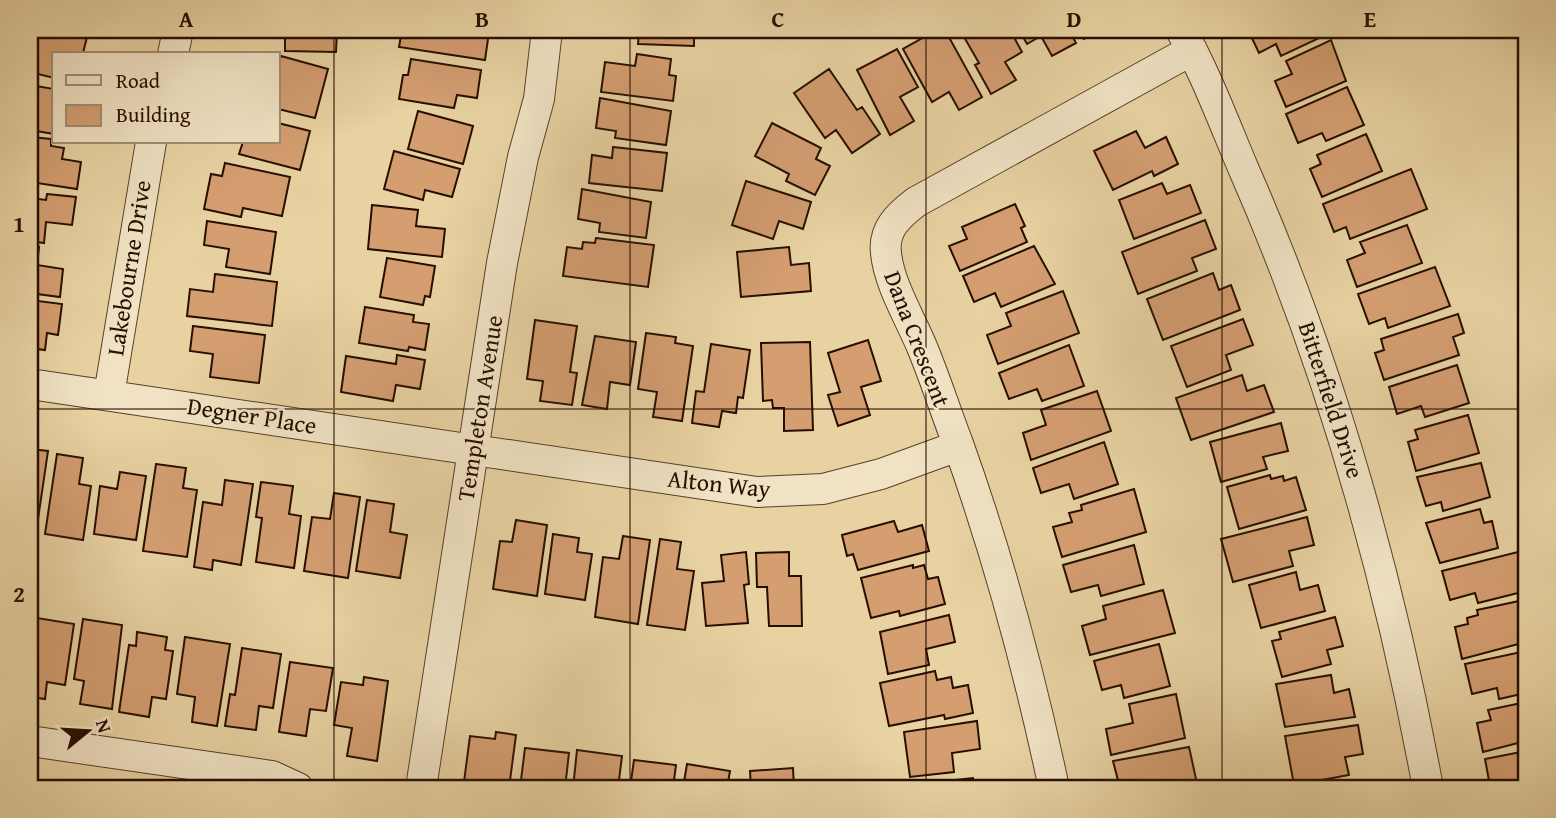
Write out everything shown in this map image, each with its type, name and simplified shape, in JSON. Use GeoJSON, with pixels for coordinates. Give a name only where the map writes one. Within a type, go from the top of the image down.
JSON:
{"type":"FeatureCollection","features":[{"type":"Feature","properties":{"kind":"street"},"geometry":{"type":"LineString","coordinates":[[173,52],[178,30]]}},
{"type":"Feature","properties":{"kind":"street","name":"Templeton Avenue"},"geometry":{"type":"LineString","coordinates":[[421,788],[502,263],[523,157],[539,99],[547,30]]}},
{"type":"Feature","properties":{"kind":"street","name":"Dana Crescent"},"geometry":{"type":"LineString","coordinates":[[1054,788],[1029,672],[1001,573],[958,446],[888,267],[885,251],[888,231],[897,217],[916,201],[1186,40]]}},
{"type":"Feature","properties":{"kind":"street","name":"Bitterfield Drive"},"geometry":{"type":"LineString","coordinates":[[1186,40],[1279,251],[1358,482],[1398,634],[1428,788]]}},
{"type":"Feature","properties":{"kind":"street","name":"Lakebourne Drive"},"geometry":{"type":"LineString","coordinates":[[109,395],[151,144]]}},
{"type":"Feature","properties":{"kind":"street","name":"Degner Place"},"geometry":{"type":"LineString","coordinates":[[30,384],[474,450]]}},
{"type":"Feature","properties":{"kind":"street","name":"Alton Way"},"geometry":{"type":"LineString","coordinates":[[474,450],[757,492],[823,489],[881,474],[958,446]]}},
{"type":"Feature","properties":{"kind":"street"},"geometry":{"type":"LineString","coordinates":[[30,741],[272,776],[298,788]]}},
{"type":"Feature","properties":{"kind":"building"},"geometry":{"type":"Polygon","coordinates":[[[36,30],[55,30],[87,37],[83,52],[52,52],[52,78],[30,72],[36,30]]]}},
{"type":"Feature","properties":{"kind":"building"},"geometry":{"type":"Polygon","coordinates":[[[285,30],[337,30],[336,52],[285,51],[285,30]]]}},
{"type":"Feature","properties":{"kind":"building"},"geometry":{"type":"Polygon","coordinates":[[[402,30],[489,32],[485,60],[399,47],[402,30]]]}},
{"type":"Feature","properties":{"kind":"building"},"geometry":{"type":"Polygon","coordinates":[[[612,30],[694,30],[694,46],[638,44],[639,32],[612,30]]]}},
{"type":"Feature","properties":{"kind":"building"},"geometry":{"type":"Polygon","coordinates":[[[937,30],[945,30],[982,97],[959,110],[949,92],[932,102],[903,49],[937,30]]]}},
{"type":"Feature","properties":{"kind":"building"},"geometry":{"type":"Polygon","coordinates":[[[960,30],[1010,30],[1022,52],[1005,62],[1016,80],[991,94],[975,65],[979,63],[960,30]]]}},
{"type":"Feature","properties":{"kind":"building"},"geometry":{"type":"Polygon","coordinates":[[[1019,30],[1069,30],[1076,43],[1052,56],[1041,36],[1027,44],[1019,30]]]}},
{"type":"Feature","properties":{"kind":"building"},"geometry":{"type":"Polygon","coordinates":[[[1079,30],[1101,30],[1084,39],[1079,30]]]}},
{"type":"Feature","properties":{"kind":"building"},"geometry":{"type":"Polygon","coordinates":[[[1248,30],[1329,30],[1330,33],[1281,56],[1276,44],[1259,53],[1248,30]]]}},
{"type":"Feature","properties":{"kind":"building"},"geometry":{"type":"Polygon","coordinates":[[[1331,40],[1346,81],[1286,107],[1275,81],[1292,74],[1286,61],[1331,40]]]}},
{"type":"Feature","properties":{"kind":"building"},"geometry":{"type":"Polygon","coordinates":[[[897,49],[918,87],[900,97],[914,121],[890,135],[857,70],[897,49]]]}},
{"type":"Feature","properties":{"kind":"building"},"geometry":{"type":"Polygon","coordinates":[[[637,54],[671,59],[669,75],[676,76],[673,101],[601,92],[605,62],[635,66],[637,54]]]}},
{"type":"Feature","properties":{"kind":"building"},"geometry":{"type":"Polygon","coordinates":[[[281,56],[328,69],[315,118],[280,109],[281,56]]]}},
{"type":"Feature","properties":{"kind":"building"},"geometry":{"type":"Polygon","coordinates":[[[411,59],[481,70],[477,98],[457,95],[454,108],[399,99],[403,75],[408,75],[411,59]]]}},
{"type":"Feature","properties":{"kind":"building"},"geometry":{"type":"Polygon","coordinates":[[[829,69],[857,110],[862,107],[880,134],[852,153],[836,130],[825,138],[794,93],[829,69]]]}},
{"type":"Feature","properties":{"kind":"building"},"geometry":{"type":"Polygon","coordinates":[[[30,85],[52,89],[52,134],[30,130],[30,85]]]}},
{"type":"Feature","properties":{"kind":"building"},"geometry":{"type":"Polygon","coordinates":[[[1347,87],[1364,125],[1326,141],[1322,133],[1298,143],[1286,114],[1347,87]]]}},
{"type":"Feature","properties":{"kind":"building"},"geometry":{"type":"Polygon","coordinates":[[[600,98],[671,111],[666,145],[615,138],[616,131],[596,128],[600,98]]]}},
{"type":"Feature","properties":{"kind":"building"},"geometry":{"type":"Polygon","coordinates":[[[418,111],[473,126],[463,164],[408,149],[418,111]]]}},
{"type":"Feature","properties":{"kind":"building"},"geometry":{"type":"Polygon","coordinates":[[[772,123],[821,148],[816,159],[830,166],[815,195],[786,181],[789,174],[755,156],[772,123]]]}},
{"type":"Feature","properties":{"kind":"building"},"geometry":{"type":"Polygon","coordinates":[[[280,124],[310,131],[300,170],[239,154],[242,144],[280,144],[280,124]]]}},
{"type":"Feature","properties":{"kind":"building"},"geometry":{"type":"Polygon","coordinates":[[[1136,131],[1145,148],[1166,137],[1178,164],[1154,176],[1152,171],[1113,190],[1094,151],[1136,131]]]}},
{"type":"Feature","properties":{"kind":"building"},"geometry":{"type":"Polygon","coordinates":[[[1366,134],[1382,171],[1322,197],[1310,169],[1321,164],[1317,155],[1366,134]]]}},
{"type":"Feature","properties":{"kind":"building"},"geometry":{"type":"Polygon","coordinates":[[[30,137],[51,139],[51,146],[64,148],[62,159],[81,162],[77,189],[30,182],[30,137]]]}},
{"type":"Feature","properties":{"kind":"building"},"geometry":{"type":"Polygon","coordinates":[[[613,147],[667,153],[662,191],[589,183],[592,155],[612,158],[613,147]]]}},
{"type":"Feature","properties":{"kind":"building"},"geometry":{"type":"Polygon","coordinates":[[[394,151],[460,169],[452,197],[425,190],[423,200],[384,189],[394,151]]]}},
{"type":"Feature","properties":{"kind":"building"},"geometry":{"type":"Polygon","coordinates":[[[225,163],[290,177],[282,216],[243,208],[241,217],[204,209],[211,174],[222,176],[225,163]]]}},
{"type":"Feature","properties":{"kind":"building"},"geometry":{"type":"Polygon","coordinates":[[[1411,169],[1427,209],[1350,239],[1346,227],[1334,232],[1323,204],[1411,169]]]}},
{"type":"Feature","properties":{"kind":"building"},"geometry":{"type":"Polygon","coordinates":[[[746,181],[811,202],[803,229],[779,221],[773,239],[732,225],[746,181]]]}},
{"type":"Feature","properties":{"kind":"building"},"geometry":{"type":"Polygon","coordinates":[[[1162,183],[1167,194],[1190,185],[1201,213],[1134,239],[1119,200],[1162,183]]]}},
{"type":"Feature","properties":{"kind":"building"},"geometry":{"type":"Polygon","coordinates":[[[582,189],[651,202],[646,238],[599,232],[600,223],[578,219],[582,189]]]}},
{"type":"Feature","properties":{"kind":"building"},"geometry":{"type":"Polygon","coordinates":[[[47,194],[76,197],[72,225],[46,222],[44,243],[30,241],[30,198],[46,200],[47,194]]]}},
{"type":"Feature","properties":{"kind":"building"},"geometry":{"type":"Polygon","coordinates":[[[1015,204],[1025,226],[1021,228],[1027,242],[960,271],[949,246],[967,239],[962,227],[1015,204]]]}},
{"type":"Feature","properties":{"kind":"building"},"geometry":{"type":"Polygon","coordinates":[[[372,205],[418,210],[416,226],[445,229],[442,257],[368,249],[372,205]]]}},
{"type":"Feature","properties":{"kind":"building"},"geometry":{"type":"Polygon","coordinates":[[[1205,220],[1216,249],[1192,258],[1197,271],[1138,294],[1122,252],[1205,220]]]}},
{"type":"Feature","properties":{"kind":"building"},"geometry":{"type":"Polygon","coordinates":[[[207,221],[276,232],[270,274],[226,267],[229,249],[204,245],[207,221]]]}},
{"type":"Feature","properties":{"kind":"building"},"geometry":{"type":"Polygon","coordinates":[[[1407,225],[1422,263],[1357,287],[1347,260],[1365,253],[1360,242],[1407,225]]]}},
{"type":"Feature","properties":{"kind":"building"},"geometry":{"type":"Polygon","coordinates":[[[596,238],[654,245],[648,287],[563,276],[567,247],[582,249],[583,242],[595,243],[596,238]]]}},
{"type":"Feature","properties":{"kind":"building"},"geometry":{"type":"Polygon","coordinates":[[[30,246],[39,247],[37,265],[63,269],[60,297],[30,293],[30,246]]]}},
{"type":"Feature","properties":{"kind":"building"},"geometry":{"type":"Polygon","coordinates":[[[1034,246],[1055,284],[1001,307],[995,293],[974,302],[963,276],[1034,246]]]}},
{"type":"Feature","properties":{"kind":"building"},"geometry":{"type":"Polygon","coordinates":[[[789,247],[791,265],[809,263],[811,291],[741,297],[737,252],[789,247]]]}},
{"type":"Feature","properties":{"kind":"building"},"geometry":{"type":"Polygon","coordinates":[[[387,258],[435,266],[430,297],[425,296],[423,305],[380,297],[387,258]]]}},
{"type":"Feature","properties":{"kind":"building"},"geometry":{"type":"Polygon","coordinates":[[[1435,267],[1450,306],[1388,328],[1385,318],[1369,324],[1358,294],[1435,267]]]}},
{"type":"Feature","properties":{"kind":"building"},"geometry":{"type":"Polygon","coordinates":[[[1213,273],[1219,290],[1231,285],[1240,310],[1163,340],[1147,299],[1213,273]]]}},
{"type":"Feature","properties":{"kind":"building"},"geometry":{"type":"Polygon","coordinates":[[[215,274],[277,282],[272,326],[187,316],[190,289],[213,292],[215,274]]]}},
{"type":"Feature","properties":{"kind":"building"},"geometry":{"type":"Polygon","coordinates":[[[1063,291],[1079,333],[998,364],[987,335],[1011,326],[1006,313],[1063,291]]]}},
{"type":"Feature","properties":{"kind":"building"},"geometry":{"type":"Polygon","coordinates":[[[30,300],[62,304],[58,335],[47,333],[45,350],[30,348],[30,300]]]}},
{"type":"Feature","properties":{"kind":"building"},"geometry":{"type":"Polygon","coordinates":[[[365,307],[414,315],[413,322],[429,324],[425,350],[409,347],[408,351],[359,343],[365,307]]]}},
{"type":"Feature","properties":{"kind":"building"},"geometry":{"type":"Polygon","coordinates":[[[1458,314],[1464,333],[1453,337],[1459,355],[1384,380],[1375,353],[1384,350],[1381,339],[1458,314]]]}},
{"type":"Feature","properties":{"kind":"building"},"geometry":{"type":"Polygon","coordinates":[[[1243,319],[1253,345],[1226,355],[1231,370],[1187,387],[1171,346],[1243,319]]]}},
{"type":"Feature","properties":{"kind":"building"},"geometry":{"type":"Polygon","coordinates":[[[535,320],[577,326],[570,372],[577,373],[572,405],[540,401],[543,381],[527,379],[535,320]]]}},
{"type":"Feature","properties":{"kind":"building"},"geometry":{"type":"Polygon","coordinates":[[[193,326],[265,335],[259,383],[210,377],[213,354],[190,351],[193,326]]]}},
{"type":"Feature","properties":{"kind":"building"},"geometry":{"type":"Polygon","coordinates":[[[646,333],[676,337],[675,343],[693,346],[682,421],[653,417],[657,392],[638,389],[646,333]]]}},
{"type":"Feature","properties":{"kind":"building"},"geometry":{"type":"Polygon","coordinates":[[[595,336],[636,342],[630,385],[610,382],[607,409],[582,405],[595,336]]]}},
{"type":"Feature","properties":{"kind":"building"},"geometry":{"type":"Polygon","coordinates":[[[868,340],[881,381],[861,387],[870,415],[838,426],[828,395],[840,392],[828,353],[868,340]]]}},
{"type":"Feature","properties":{"kind":"building"},"geometry":{"type":"Polygon","coordinates":[[[810,342],[813,430],[784,431],[784,408],[773,408],[772,400],[763,401],[761,343],[810,342]]]}},
{"type":"Feature","properties":{"kind":"building"},"geometry":{"type":"Polygon","coordinates":[[[711,344],[750,350],[743,398],[738,397],[736,413],[722,411],[719,427],[692,423],[696,391],[704,392],[711,344]]]}},
{"type":"Feature","properties":{"kind":"building"},"geometry":{"type":"Polygon","coordinates":[[[1069,345],[1084,386],[1042,401],[1037,389],[1009,399],[999,373],[1069,345]]]}},
{"type":"Feature","properties":{"kind":"building"},"geometry":{"type":"Polygon","coordinates":[[[397,355],[425,360],[420,389],[396,385],[393,401],[341,392],[346,356],[396,364],[397,355]]]}},
{"type":"Feature","properties":{"kind":"building"},"geometry":{"type":"Polygon","coordinates":[[[1457,365],[1469,403],[1425,417],[1421,406],[1397,414],[1389,387],[1457,365]]]}},
{"type":"Feature","properties":{"kind":"building"},"geometry":{"type":"Polygon","coordinates":[[[1242,375],[1247,391],[1264,385],[1274,412],[1191,440],[1176,398],[1242,375]]]}},
{"type":"Feature","properties":{"kind":"building"},"geometry":{"type":"Polygon","coordinates":[[[1097,391],[1111,431],[1031,460],[1023,433],[1046,425],[1041,410],[1097,391]]]}},
{"type":"Feature","properties":{"kind":"building"},"geometry":{"type":"Polygon","coordinates":[[[1468,415],[1479,453],[1416,471],[1408,442],[1418,439],[1415,430],[1468,415]]]}},
{"type":"Feature","properties":{"kind":"building"},"geometry":{"type":"Polygon","coordinates":[[[1281,423],[1288,451],[1263,457],[1267,469],[1221,482],[1210,442],[1281,423]]]}},
{"type":"Feature","properties":{"kind":"building"},"geometry":{"type":"Polygon","coordinates":[[[1104,442],[1118,484],[1074,499],[1069,484],[1041,493],[1033,468],[1104,442]]]}},
{"type":"Feature","properties":{"kind":"building"},"geometry":{"type":"Polygon","coordinates":[[[30,449],[48,451],[37,526],[30,525],[30,449]]]}},
{"type":"Feature","properties":{"kind":"building"},"geometry":{"type":"Polygon","coordinates":[[[57,454],[83,458],[79,484],[91,486],[83,540],[45,534],[57,454]]]}},
{"type":"Feature","properties":{"kind":"building"},"geometry":{"type":"Polygon","coordinates":[[[1481,463],[1490,497],[1443,511],[1441,502],[1426,506],[1417,477],[1481,463]]]}},
{"type":"Feature","properties":{"kind":"building"},"geometry":{"type":"Polygon","coordinates":[[[156,464],[186,468],[183,488],[197,490],[187,557],[143,551],[156,464]]]}},
{"type":"Feature","properties":{"kind":"building"},"geometry":{"type":"Polygon","coordinates":[[[120,472],[146,476],[136,540],[94,534],[100,486],[117,489],[120,472]]]}},
{"type":"Feature","properties":{"kind":"building"},"geometry":{"type":"Polygon","coordinates":[[[1270,475],[1271,479],[1283,476],[1284,481],[1296,477],[1306,510],[1239,529],[1227,487],[1270,475]]]}},
{"type":"Feature","properties":{"kind":"building"},"geometry":{"type":"Polygon","coordinates":[[[225,480],[253,484],[241,565],[213,560],[212,570],[194,567],[203,502],[222,505],[225,480]]]}},
{"type":"Feature","properties":{"kind":"building"},"geometry":{"type":"Polygon","coordinates":[[[261,482],[293,486],[289,514],[301,516],[294,568],[256,562],[262,518],[256,517],[261,482]]]}},
{"type":"Feature","properties":{"kind":"building"},"geometry":{"type":"Polygon","coordinates":[[[1134,489],[1146,532],[1062,557],[1053,527],[1072,522],[1069,513],[1082,510],[1081,505],[1134,489]]]}},
{"type":"Feature","properties":{"kind":"building"},"geometry":{"type":"Polygon","coordinates":[[[334,493],[360,497],[348,578],[304,571],[312,517],[330,519],[334,493]]]}},
{"type":"Feature","properties":{"kind":"building"},"geometry":{"type":"Polygon","coordinates":[[[367,500],[394,504],[390,532],[407,535],[400,578],[356,571],[367,500]]]}},
{"type":"Feature","properties":{"kind":"building"},"geometry":{"type":"Polygon","coordinates":[[[1480,509],[1484,523],[1492,521],[1498,548],[1440,563],[1426,523],[1480,509]]]}},
{"type":"Feature","properties":{"kind":"building"},"geometry":{"type":"Polygon","coordinates":[[[1307,517],[1314,545],[1289,551],[1293,566],[1233,582],[1221,539],[1307,517]]]}},
{"type":"Feature","properties":{"kind":"building"},"geometry":{"type":"Polygon","coordinates":[[[516,520],[547,525],[537,596],[493,589],[500,541],[512,542],[516,520]]]}},
{"type":"Feature","properties":{"kind":"building"},"geometry":{"type":"Polygon","coordinates":[[[894,521],[898,532],[922,525],[929,551],[858,570],[853,554],[847,556],[842,535],[894,521]]]}},
{"type":"Feature","properties":{"kind":"building"},"geometry":{"type":"Polygon","coordinates":[[[553,534],[579,538],[577,552],[592,554],[585,600],[545,594],[553,534]]]}},
{"type":"Feature","properties":{"kind":"building"},"geometry":{"type":"Polygon","coordinates":[[[623,536],[650,540],[638,624],[595,617],[603,557],[619,559],[623,536]]]}},
{"type":"Feature","properties":{"kind":"building"},"geometry":{"type":"Polygon","coordinates":[[[660,539],[681,542],[677,569],[694,571],[685,630],[647,625],[660,539]]]}},
{"type":"Feature","properties":{"kind":"building"},"geometry":{"type":"Polygon","coordinates":[[[1134,545],[1144,584],[1101,596],[1098,585],[1071,592],[1063,565],[1134,545]]]}},
{"type":"Feature","properties":{"kind":"building"},"geometry":{"type":"Polygon","coordinates":[[[1526,550],[1526,591],[1478,603],[1475,593],[1450,600],[1442,571],[1526,550]]]}},
{"type":"Feature","properties":{"kind":"building"},"geometry":{"type":"Polygon","coordinates":[[[746,552],[749,584],[744,585],[748,623],[706,626],[702,583],[724,581],[721,555],[746,552]]]}},
{"type":"Feature","properties":{"kind":"building"},"geometry":{"type":"Polygon","coordinates":[[[789,552],[789,576],[801,576],[802,626],[769,626],[767,587],[757,587],[756,553],[789,552]]]}},
{"type":"Feature","properties":{"kind":"building"},"geometry":{"type":"Polygon","coordinates":[[[913,565],[913,568],[924,565],[928,579],[938,577],[945,604],[900,616],[899,611],[871,618],[861,578],[913,565]]]}},
{"type":"Feature","properties":{"kind":"building"},"geometry":{"type":"Polygon","coordinates":[[[1296,572],[1300,590],[1318,585],[1325,611],[1261,628],[1249,585],[1296,572]]]}},
{"type":"Feature","properties":{"kind":"building"},"geometry":{"type":"Polygon","coordinates":[[[1163,590],[1175,633],[1090,655],[1082,626],[1106,619],[1103,606],[1163,590]]]}},
{"type":"Feature","properties":{"kind":"building"},"geometry":{"type":"Polygon","coordinates":[[[1519,601],[1526,642],[1462,659],[1455,627],[1468,624],[1467,618],[1478,615],[1477,610],[1519,601]]]}},
{"type":"Feature","properties":{"kind":"building"},"geometry":{"type":"Polygon","coordinates":[[[949,615],[955,642],[926,649],[929,665],[888,674],[880,632],[949,615]]]}},
{"type":"Feature","properties":{"kind":"building"},"geometry":{"type":"Polygon","coordinates":[[[31,617],[74,624],[65,685],[47,682],[45,699],[30,697],[31,617]]]}},
{"type":"Feature","properties":{"kind":"building"},"geometry":{"type":"Polygon","coordinates":[[[1335,617],[1343,646],[1327,650],[1331,664],[1282,677],[1272,641],[1281,639],[1279,632],[1335,617]]]}},
{"type":"Feature","properties":{"kind":"building"},"geometry":{"type":"Polygon","coordinates":[[[83,619],[122,625],[112,709],[80,704],[84,681],[74,679],[83,619]]]}},
{"type":"Feature","properties":{"kind":"building"},"geometry":{"type":"Polygon","coordinates":[[[137,632],[167,637],[165,650],[173,651],[166,699],[152,697],[149,717],[119,712],[129,645],[136,646],[137,632]]]}},
{"type":"Feature","properties":{"kind":"building"},"geometry":{"type":"Polygon","coordinates":[[[185,637],[230,644],[217,726],[192,722],[195,697],[177,694],[185,637]]]}},
{"type":"Feature","properties":{"kind":"building"},"geometry":{"type":"Polygon","coordinates":[[[1159,644],[1170,686],[1124,698],[1121,685],[1102,690],[1094,661],[1159,644]]]}},
{"type":"Feature","properties":{"kind":"building"},"geometry":{"type":"Polygon","coordinates":[[[242,648],[281,654],[273,708],[259,706],[256,730],[225,726],[230,694],[235,695],[242,648]]]}},
{"type":"Feature","properties":{"kind":"building"},"geometry":{"type":"Polygon","coordinates":[[[1526,651],[1526,693],[1499,699],[1497,688],[1472,694],[1465,664],[1526,651]]]}},
{"type":"Feature","properties":{"kind":"building"},"geometry":{"type":"Polygon","coordinates":[[[290,662],[333,668],[326,711],[310,709],[306,736],[279,732],[290,662]]]}},
{"type":"Feature","properties":{"kind":"building"},"geometry":{"type":"Polygon","coordinates":[[[935,671],[937,680],[951,677],[953,688],[968,685],[973,713],[945,719],[944,715],[889,726],[880,683],[935,671]]]}},
{"type":"Feature","properties":{"kind":"building"},"geometry":{"type":"Polygon","coordinates":[[[1331,675],[1334,693],[1349,689],[1355,717],[1285,727],[1276,684],[1331,675]]]}},
{"type":"Feature","properties":{"kind":"building"},"geometry":{"type":"Polygon","coordinates":[[[364,677],[388,681],[377,761],[347,756],[352,728],[334,725],[341,682],[363,685],[364,677]]]}},
{"type":"Feature","properties":{"kind":"building"},"geometry":{"type":"Polygon","coordinates":[[[1176,694],[1185,738],[1111,755],[1106,729],[1133,723],[1129,704],[1176,694]]]}},
{"type":"Feature","properties":{"kind":"building"},"geometry":{"type":"Polygon","coordinates":[[[1526,702],[1526,741],[1483,752],[1477,723],[1491,720],[1488,710],[1526,702]]]}},
{"type":"Feature","properties":{"kind":"building"},"geometry":{"type":"Polygon","coordinates":[[[977,721],[980,749],[952,753],[954,772],[910,777],[904,732],[977,721]]]}},
{"type":"Feature","properties":{"kind":"building"},"geometry":{"type":"Polygon","coordinates":[[[1358,725],[1363,754],[1345,757],[1349,775],[1294,785],[1285,736],[1358,725]]]}},
{"type":"Feature","properties":{"kind":"building"},"geometry":{"type":"Polygon","coordinates":[[[496,732],[516,735],[509,788],[483,788],[484,784],[464,782],[470,736],[495,739],[496,732]]]}},
{"type":"Feature","properties":{"kind":"building"},"geometry":{"type":"Polygon","coordinates":[[[1189,747],[1198,788],[1146,788],[1145,783],[1120,788],[1113,761],[1189,747]]]}},
{"type":"Feature","properties":{"kind":"building"},"geometry":{"type":"Polygon","coordinates":[[[525,748],[569,753],[565,788],[520,788],[525,748]]]}},
{"type":"Feature","properties":{"kind":"building"},"geometry":{"type":"Polygon","coordinates":[[[577,750],[622,756],[618,788],[573,788],[577,750]]]}},
{"type":"Feature","properties":{"kind":"building"},"geometry":{"type":"Polygon","coordinates":[[[1526,751],[1526,788],[1521,788],[1519,781],[1490,786],[1485,759],[1526,751]]]}},
{"type":"Feature","properties":{"kind":"building"},"geometry":{"type":"Polygon","coordinates":[[[634,760],[676,765],[673,788],[630,788],[634,760]]]}},
{"type":"Feature","properties":{"kind":"building"},"geometry":{"type":"Polygon","coordinates":[[[687,764],[730,771],[727,788],[683,788],[687,764]]]}},
{"type":"Feature","properties":{"kind":"building"},"geometry":{"type":"Polygon","coordinates":[[[793,768],[794,788],[751,788],[750,771],[793,768]]]}},
{"type":"Feature","properties":{"kind":"building"},"geometry":{"type":"Polygon","coordinates":[[[973,778],[974,788],[908,788],[907,785],[973,778]]]}},
{"type":"Feature","properties":{"kind":"building"},"geometry":{"type":"Polygon","coordinates":[[[852,780],[853,788],[807,788],[806,783],[852,780]]]}},
{"type":"Feature","properties":{"kind":"building"},"geometry":{"type":"Polygon","coordinates":[[[1341,783],[1342,788],[1310,788],[1341,783]]]}}]}
